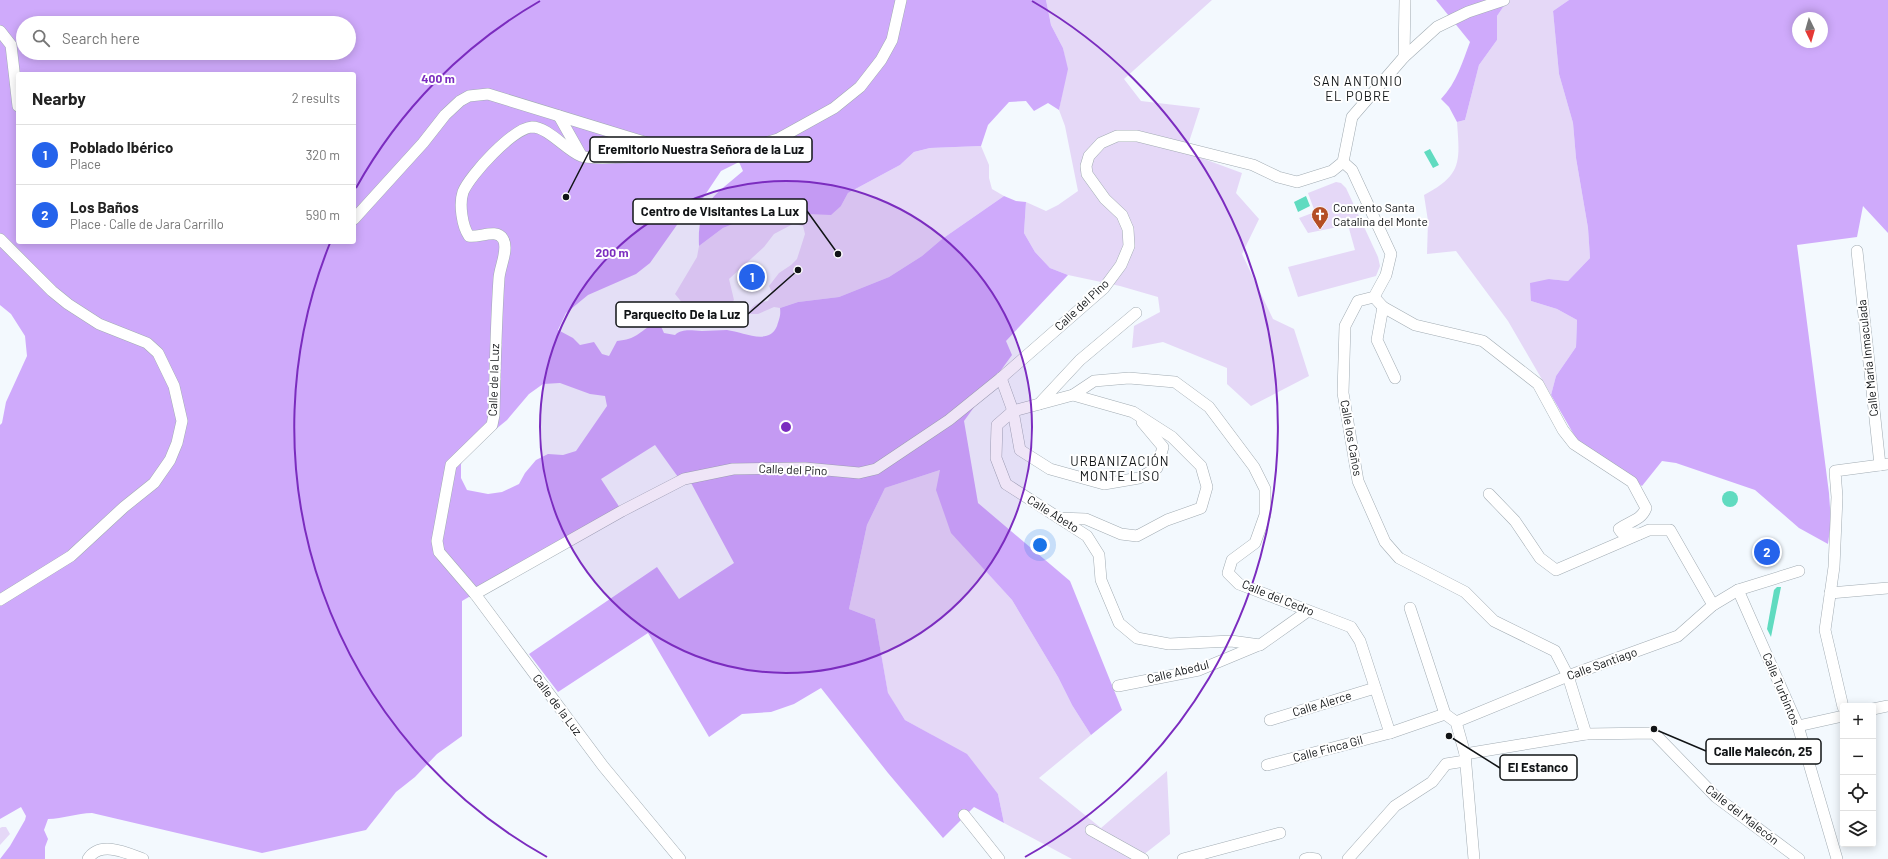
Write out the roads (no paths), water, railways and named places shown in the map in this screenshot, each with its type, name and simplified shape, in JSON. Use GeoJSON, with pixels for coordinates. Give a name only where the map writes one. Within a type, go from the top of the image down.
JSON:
{"type":"FeatureCollection","features":[{"type":"Feature","properties":{"kind":"street"},"geometry":{"type":"LineString","coordinates":[[559,116],[582,157],[674,154],[686,151],[762,144],[778,138],[834,108],[860,87],[881,60],[892,40],[901,0]]}},
{"type":"Feature","properties":{"kind":"street"},"geometry":{"type":"LineString","coordinates":[[1404,57],[1405,0]]}},
{"type":"Feature","properties":{"kind":"street"},"geometry":{"type":"LineString","coordinates":[[1504,0],[1468,12],[1437,27],[1404,57],[1352,117],[1343,162],[1352,170],[1391,254],[1386,275],[1374,297],[1383,307],[1415,324],[1483,341],[1538,384],[1563,430],[1574,444],[1632,482],[1646,508],[1638,520],[1619,528],[1621,532],[1639,534]]}},
{"type":"Feature","properties":{"kind":"street"},"geometry":{"type":"LineString","coordinates":[[0,31],[11,45],[16,89]]}},
{"type":"Feature","properties":{"kind":"street"},"geometry":{"type":"LineString","coordinates":[[356,217],[445,115],[460,101],[470,96],[488,94],[666,149],[686,151]]}},
{"type":"Feature","properties":{"kind":"street","name":"Calle de la Luz"},"geometry":{"type":"LineString","coordinates":[[582,157],[539,128],[530,127],[499,146],[468,182],[462,194],[461,206],[464,229],[469,236],[476,237],[491,233],[498,234],[503,238],[505,245],[500,270],[496,326],[493,420],[492,425],[451,465],[437,541],[439,552],[475,594],[603,766],[680,859]]}},
{"type":"Feature","properties":{"kind":"street","name":"Calle del Pino"},"geometry":{"type":"LineString","coordinates":[[475,594],[622,511],[684,479],[733,469],[805,468],[859,473],[876,469],[949,420],[1001,378],[1104,288],[1121,265],[1129,246],[1128,229],[1122,215],[1105,199],[1088,174],[1086,166],[1089,156],[1101,143],[1117,136],[1137,136],[1254,165],[1278,177],[1297,182],[1332,171],[1343,162]]}},
{"type":"Feature","properties":{"kind":"street"},"geometry":{"type":"LineString","coordinates":[[0,239],[52,291],[68,304],[99,324],[147,343],[158,353],[174,386],[182,422],[177,443],[170,460],[154,483],[124,507],[71,556],[0,600]]}},
{"type":"Feature","properties":{"kind":"street","name":"Calle María Inmaculada"},"geometry":{"type":"LineString","coordinates":[[1856,251],[1884,464]]}},
{"type":"Feature","properties":{"kind":"street","name":"Calle los Caños"},"geometry":{"type":"LineString","coordinates":[[1374,297],[1358,301],[1345,326],[1344,393],[1358,480],[1385,542],[1399,558],[1464,592],[1494,621],[1555,651],[1568,676],[1586,734]]}},
{"type":"Feature","properties":{"kind":"street"},"geometry":{"type":"LineString","coordinates":[[1383,307],[1377,340],[1395,378]]}},
{"type":"Feature","properties":{"kind":"street"},"geometry":{"type":"LineString","coordinates":[[1038,404],[1080,360],[1136,313]]}},
{"type":"Feature","properties":{"kind":"street"},"geometry":{"type":"LineString","coordinates":[[1001,378],[1013,411],[1020,450],[1050,469],[1104,484],[1139,478],[1157,468],[1163,447],[1133,412]]}},
{"type":"Feature","properties":{"kind":"street","name":"Calle del Cedro"},"geometry":{"type":"LineString","coordinates":[[1013,411],[1072,395],[1094,381],[1129,378],[1175,382],[1208,407],[1254,467],[1265,489],[1265,515],[1256,543],[1232,560],[1228,573],[1239,584],[1351,627],[1360,641],[1374,688],[1390,733]]}},
{"type":"Feature","properties":{"kind":"street"},"geometry":{"type":"LineString","coordinates":[[1056,518],[1086,519],[1121,534],[1137,536],[1167,520],[1201,508],[1207,487],[1201,466],[1172,436],[1133,412],[1072,395]]}},
{"type":"Feature","properties":{"kind":"street","name":"Calle Abeto"},"geometry":{"type":"LineString","coordinates":[[1013,411],[997,425],[996,458],[1006,484],[1056,518],[1087,536],[1099,555],[1101,580],[1119,623],[1137,638],[1169,644],[1230,641],[1260,645]]}},
{"type":"Feature","properties":{"kind":"street"},"geometry":{"type":"LineString","coordinates":[[1842,703],[1825,630],[1834,567],[1837,521],[1835,471],[1884,464]]}},
{"type":"Feature","properties":{"kind":"street"},"geometry":{"type":"LineString","coordinates":[[1489,494],[1516,521],[1540,558],[1556,570],[1649,530],[1670,530],[1713,605]]}},
{"type":"Feature","properties":{"kind":"street","name":"Calle Santiago"},"geometry":{"type":"LineString","coordinates":[[1456,722],[1568,676],[1678,636],[1713,605],[1738,590],[1799,571]]}},
{"type":"Feature","properties":{"kind":"street"},"geometry":{"type":"LineString","coordinates":[[1830,593],[1888,588]]}},
{"type":"Feature","properties":{"kind":"street","name":"Calle Turbintos"},"geometry":{"type":"LineString","coordinates":[[1738,590],[1798,726],[1837,859]]}},
{"type":"Feature","properties":{"kind":"street"},"geometry":{"type":"LineString","coordinates":[[1410,608],[1445,714],[1456,722],[1465,758],[1474,859]]}},
{"type":"Feature","properties":{"kind":"street"},"geometry":{"type":"LineString","coordinates":[[1260,645],[1308,611]]}},
{"type":"Feature","properties":{"kind":"street","name":"Calle Abedul"},"geometry":{"type":"LineString","coordinates":[[1118,686],[1199,670],[1260,645]]}},
{"type":"Feature","properties":{"kind":"street","name":"Calle Alerce"},"geometry":{"type":"LineString","coordinates":[[1270,720],[1374,688]]}},
{"type":"Feature","properties":{"kind":"street"},"geometry":{"type":"LineString","coordinates":[[1876,709],[1888,706]]}},
{"type":"Feature","properties":{"kind":"street"},"geometry":{"type":"LineString","coordinates":[[1390,733],[1445,714]]}},
{"type":"Feature","properties":{"kind":"street"},"geometry":{"type":"LineString","coordinates":[[1798,726],[1840,717]]}},
{"type":"Feature","properties":{"kind":"street","name":"Calle Finca Gil"},"geometry":{"type":"LineString","coordinates":[[1267,765],[1390,733]]}},
{"type":"Feature","properties":{"kind":"street","name":"Calle del Malecón"},"geometry":{"type":"LineString","coordinates":[[1348,859],[1395,806],[1432,782],[1446,764],[1465,758],[1586,734],[1654,733],[1716,797],[1799,859]]}},
{"type":"Feature","properties":{"kind":"street"},"geometry":{"type":"LineString","coordinates":[[964,814],[999,859]]}},
{"type":"Feature","properties":{"kind":"street"},"geometry":{"type":"LineString","coordinates":[[1091,830],[1142,859]]}},
{"type":"Feature","properties":{"kind":"street"},"geometry":{"type":"LineString","coordinates":[[1182,859],[1280,833]]}},
{"type":"Feature","properties":{"kind":"street"},"geometry":{"type":"LineString","coordinates":[[88,859],[93,853],[106,849],[143,859]]}},
{"type":"Feature","properties":{"kind":"place","name":"Eremitorio Nuestra Señora de la Luz"},"geometry":{"type":"Point","coordinates":[566,197]}},
{"type":"Feature","properties":{"kind":"place","name":"Convento Santa Catalina del Monte"},"geometry":{"type":"Point","coordinates":[1320,230]}},
{"type":"Feature","properties":{"kind":"place","name":"Centro de Visitantes La Lux"},"geometry":{"type":"Point","coordinates":[838,254]}},
{"type":"Feature","properties":{"kind":"place","name":"Parquecito De la Luz"},"geometry":{"type":"Point","coordinates":[798,270]}},
{"type":"Feature","properties":{"kind":"place","name":"Poblado Ibérico"},"geometry":{"type":"Point","coordinates":[752,277]}},
{"type":"Feature","properties":{"kind":"place","name":"Los Baños"},"geometry":{"type":"Point","coordinates":[1767,552]}},
{"type":"Feature","properties":{"kind":"place","name":"Calle Malecón, 25"},"geometry":{"type":"Point","coordinates":[1654,729]}},
{"type":"Feature","properties":{"kind":"place","name":"El Estanco"},"geometry":{"type":"Point","coordinates":[1449,736]}},
{"type":"Feature","properties":{"kind":"district","name":"SAN ANTONIO EL POBRE"},"geometry":{"type":"Point","coordinates":[1358,88]}},
{"type":"Feature","properties":{"kind":"district","name":"URBANIZACIÓN MONTE LISO"},"geometry":{"type":"Point","coordinates":[1120,468]}}]}
